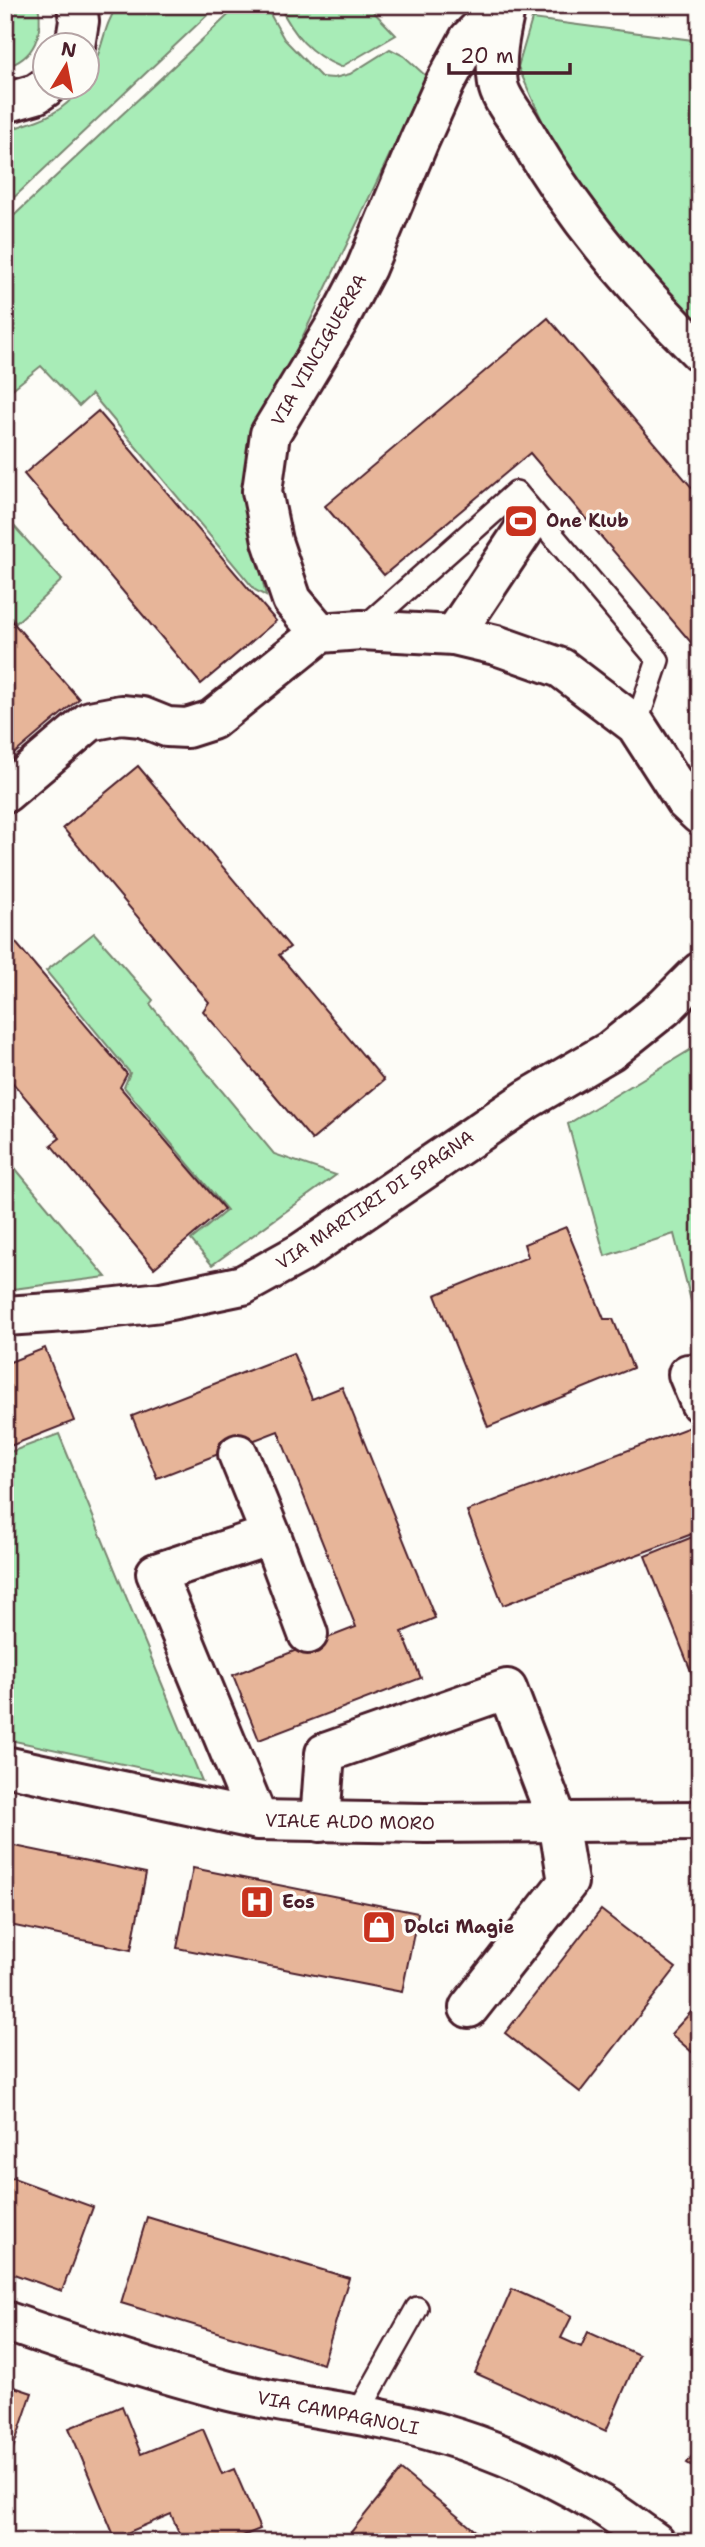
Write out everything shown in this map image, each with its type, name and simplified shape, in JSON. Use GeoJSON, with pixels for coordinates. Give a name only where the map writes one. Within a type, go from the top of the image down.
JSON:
{"type":"FeatureCollection","features":[{"type":"Feature","properties":{"kind":"street"},"geometry":{"type":"LineString","coordinates":[[505,5],[497,45],[498,87],[548,172],[615,260],[662,315],[700,352]]}},
{"type":"Feature","properties":{"kind":"street","name":"VIA VINCIGUERRA"},"geometry":{"type":"LineString","coordinates":[[320,633],[292,600],[272,541],[262,491],[270,434],[337,323],[366,268],[445,83],[469,39],[505,5]]}},
{"type":"Feature","properties":{"kind":"street"},"geometry":{"type":"LineString","coordinates":[[5,103],[32,95]]}},
{"type":"Feature","properties":{"kind":"street"},"geometry":{"type":"LineString","coordinates":[[454,635],[526,527]]}},
{"type":"Feature","properties":{"kind":"street"},"geometry":{"type":"LineString","coordinates":[[5,793],[90,721],[121,715],[142,717],[167,727],[187,728],[212,720],[320,633],[361,630],[454,635],[496,645],[561,667],[636,725],[685,801],[700,815]]}},
{"type":"Feature","properties":{"kind":"street","name":"VIA MARTIRI DI SPAGNA"},"geometry":{"type":"LineString","coordinates":[[5,1316],[148,1303],[243,1285],[301,1254],[432,1162],[528,1099],[610,1051],[665,1007],[700,972]]}},
{"type":"Feature","properties":{"kind":"street"},"geometry":{"type":"LineString","coordinates":[[238,1454],[308,1634]]}},
{"type":"Feature","properties":{"kind":"street"},"geometry":{"type":"LineString","coordinates":[[258,1820],[156,1573],[271,1535]]}},
{"type":"Feature","properties":{"kind":"street"},"geometry":{"type":"LineString","coordinates":[[320,1822],[325,1753],[507,1689],[558,1822],[568,1882],[469,2008]]}},
{"type":"Feature","properties":{"kind":"street","name":"VIALE ALDO MORO"},"geometry":{"type":"LineString","coordinates":[[5,1766],[258,1820],[700,1821]]}},
{"type":"Feature","properties":{"kind":"street","name":"VIA CAMPAGNOLI"},"geometry":{"type":"LineString","coordinates":[[5,2321],[84,2349],[228,2390],[299,2406],[357,2414],[442,2434],[513,2460],[594,2500],[655,2542]]}},
{"type":"Feature","properties":{"kind":"lane"},"geometry":{"type":"LineString","coordinates":[[361,630],[516,492],[658,660],[636,725]]}},
{"type":"Feature","properties":{"kind":"lane"},"geometry":{"type":"LineString","coordinates":[[357,2414],[416,2308]]}},
{"type":"Feature","properties":{"kind":"green space"},"geometry":{"type":"Polygon","coordinates":[[[5,5],[38,5],[40,25],[38,32],[32,32],[32,48],[24,58],[5,67],[5,5]]]}},
{"type":"Feature","properties":{"kind":"green space"},"geometry":{"type":"Polygon","coordinates":[[[118,5],[218,5],[5,206],[5,131],[47,116],[68,102],[102,102],[102,42],[118,5]]]}},
{"type":"Feature","properties":{"kind":"green space"},"geometry":{"type":"Polygon","coordinates":[[[239,5],[265,5],[284,39],[321,77],[334,78],[350,74],[390,49],[404,56],[427,77],[254,438],[246,466],[246,503],[266,596],[255,590],[92,394],[79,406],[41,366],[5,395],[5,224],[239,5]]]}},
{"type":"Feature","properties":{"kind":"green space"},"geometry":{"type":"Polygon","coordinates":[[[279,5],[367,5],[396,35],[341,67],[311,50],[291,26],[279,5]]]}},
{"type":"Feature","properties":{"kind":"green space"},"geometry":{"type":"Polygon","coordinates":[[[532,19],[700,41],[700,324],[637,259],[553,145],[518,67],[532,19]]]}},
{"type":"Feature","properties":{"kind":"green space"},"geometry":{"type":"Polygon","coordinates":[[[5,516],[62,580],[16,623],[5,611],[5,516]]]}},
{"type":"Feature","properties":{"kind":"green space"},"geometry":{"type":"Polygon","coordinates":[[[94,933],[153,1000],[150,1004],[274,1154],[336,1175],[212,1265],[191,1240],[227,1210],[124,1087],[130,1073],[46,971],[94,933]]]}},
{"type":"Feature","properties":{"kind":"green space"},"geometry":{"type":"Polygon","coordinates":[[[700,1044],[700,1336],[674,1234],[605,1256],[568,1124],[700,1044]]]}},
{"type":"Feature","properties":{"kind":"green space"},"geometry":{"type":"Polygon","coordinates":[[[5,1156],[106,1277],[5,1290],[5,1156]]]}},
{"type":"Feature","properties":{"kind":"green space"},"geometry":{"type":"Polygon","coordinates":[[[59,1434],[202,1781],[5,1739],[5,1454],[59,1434]]]}},
{"type":"Feature","properties":{"kind":"building"},"geometry":{"type":"Polygon","coordinates":[[[548,318],[700,497],[700,653],[530,453],[384,575],[325,506],[548,318]]]}},
{"type":"Feature","properties":{"kind":"building"},"geometry":{"type":"Polygon","coordinates":[[[98,411],[276,621],[201,684],[24,474],[98,411]]]}},
{"type":"Feature","properties":{"kind":"building"},"geometry":{"type":"Polygon","coordinates":[[[5,613],[79,699],[7,760],[5,758],[5,613]]]}},
{"type":"Feature","properties":{"kind":"building"},"geometry":{"type":"Polygon","coordinates":[[[138,766],[290,947],[279,955],[384,1080],[312,1140],[203,1011],[209,1002],[63,828],[138,766]]]}},
{"type":"Feature","properties":{"kind":"building"},"geometry":{"type":"Polygon","coordinates":[[[5,930],[127,1074],[120,1087],[224,1209],[154,1268],[51,1145],[60,1138],[5,1074],[5,930]]]}},
{"type":"Feature","properties":{"kind":"building"},"geometry":{"type":"Polygon","coordinates":[[[566,1227],[604,1319],[613,1319],[633,1368],[488,1427],[435,1295],[528,1257],[524,1244],[566,1227]]]}},
{"type":"Feature","properties":{"kind":"building"},"geometry":{"type":"Polygon","coordinates":[[[45,1348],[74,1421],[5,1448],[5,1364],[45,1348]]]}},
{"type":"Feature","properties":{"kind":"building"},"geometry":{"type":"Polygon","coordinates":[[[293,1353],[312,1399],[342,1387],[435,1618],[402,1632],[421,1678],[259,1740],[233,1675],[356,1627],[278,1431],[157,1478],[132,1416],[293,1353]]]}},
{"type":"Feature","properties":{"kind":"building"},"geometry":{"type":"Polygon","coordinates":[[[695,1425],[700,1437],[700,1531],[503,1605],[467,1511],[695,1425]]]}},
{"type":"Feature","properties":{"kind":"building"},"geometry":{"type":"Polygon","coordinates":[[[700,1534],[700,1694],[645,1556],[700,1534]]]}},
{"type":"Feature","properties":{"kind":"building"},"geometry":{"type":"Polygon","coordinates":[[[5,1844],[146,1873],[131,1950],[5,1924],[5,1844]]]}},
{"type":"Feature","properties":{"kind":"building"},"geometry":{"type":"Polygon","coordinates":[[[193,1868],[418,1913],[402,1992],[177,1948],[193,1868]]]}},
{"type":"Feature","properties":{"kind":"building"},"geometry":{"type":"Polygon","coordinates":[[[601,1910],[676,1968],[580,2092],[505,2033],[601,1910]]]}},
{"type":"Feature","properties":{"kind":"building"},"geometry":{"type":"Polygon","coordinates":[[[700,2002],[700,2059],[671,2034],[700,2002]]]}},
{"type":"Feature","properties":{"kind":"building"},"geometry":{"type":"Polygon","coordinates":[[[5,2175],[93,2207],[62,2291],[5,2271],[5,2175]]]}},
{"type":"Feature","properties":{"kind":"building"},"geometry":{"type":"Polygon","coordinates":[[[147,2217],[349,2278],[323,2364],[121,2303],[147,2217]]]}},
{"type":"Feature","properties":{"kind":"building"},"geometry":{"type":"Polygon","coordinates":[[[512,2289],[572,2316],[561,2338],[581,2347],[588,2332],[639,2355],[606,2431],[475,2373],[512,2289]]]}},
{"type":"Feature","properties":{"kind":"building"},"geometry":{"type":"Polygon","coordinates":[[[5,2384],[32,2393],[6,2469],[5,2469],[5,2384]]]}},
{"type":"Feature","properties":{"kind":"building"},"geometry":{"type":"Polygon","coordinates":[[[122,2406],[141,2454],[203,2429],[222,2474],[234,2469],[260,2529],[228,2542],[183,2542],[171,2514],[115,2538],[69,2428],[122,2406]]]}},
{"type":"Feature","properties":{"kind":"building"},"geometry":{"type":"Polygon","coordinates":[[[700,2445],[700,2471],[687,2463],[700,2445]]]}},
{"type":"Feature","properties":{"kind":"building"},"geometry":{"type":"Polygon","coordinates":[[[401,2470],[489,2542],[353,2542],[347,2537],[401,2470]]]}},
{"type":"Feature","properties":{"kind":"place","name":"One Klub"},"geometry":{"type":"Point","coordinates":[521,521]}},
{"type":"Feature","properties":{"kind":"place","name":"Eos"},"geometry":{"type":"Point","coordinates":[257,1902]}},
{"type":"Feature","properties":{"kind":"place","name":"Dolci Magie"},"geometry":{"type":"Point","coordinates":[379,1927]}}]}
